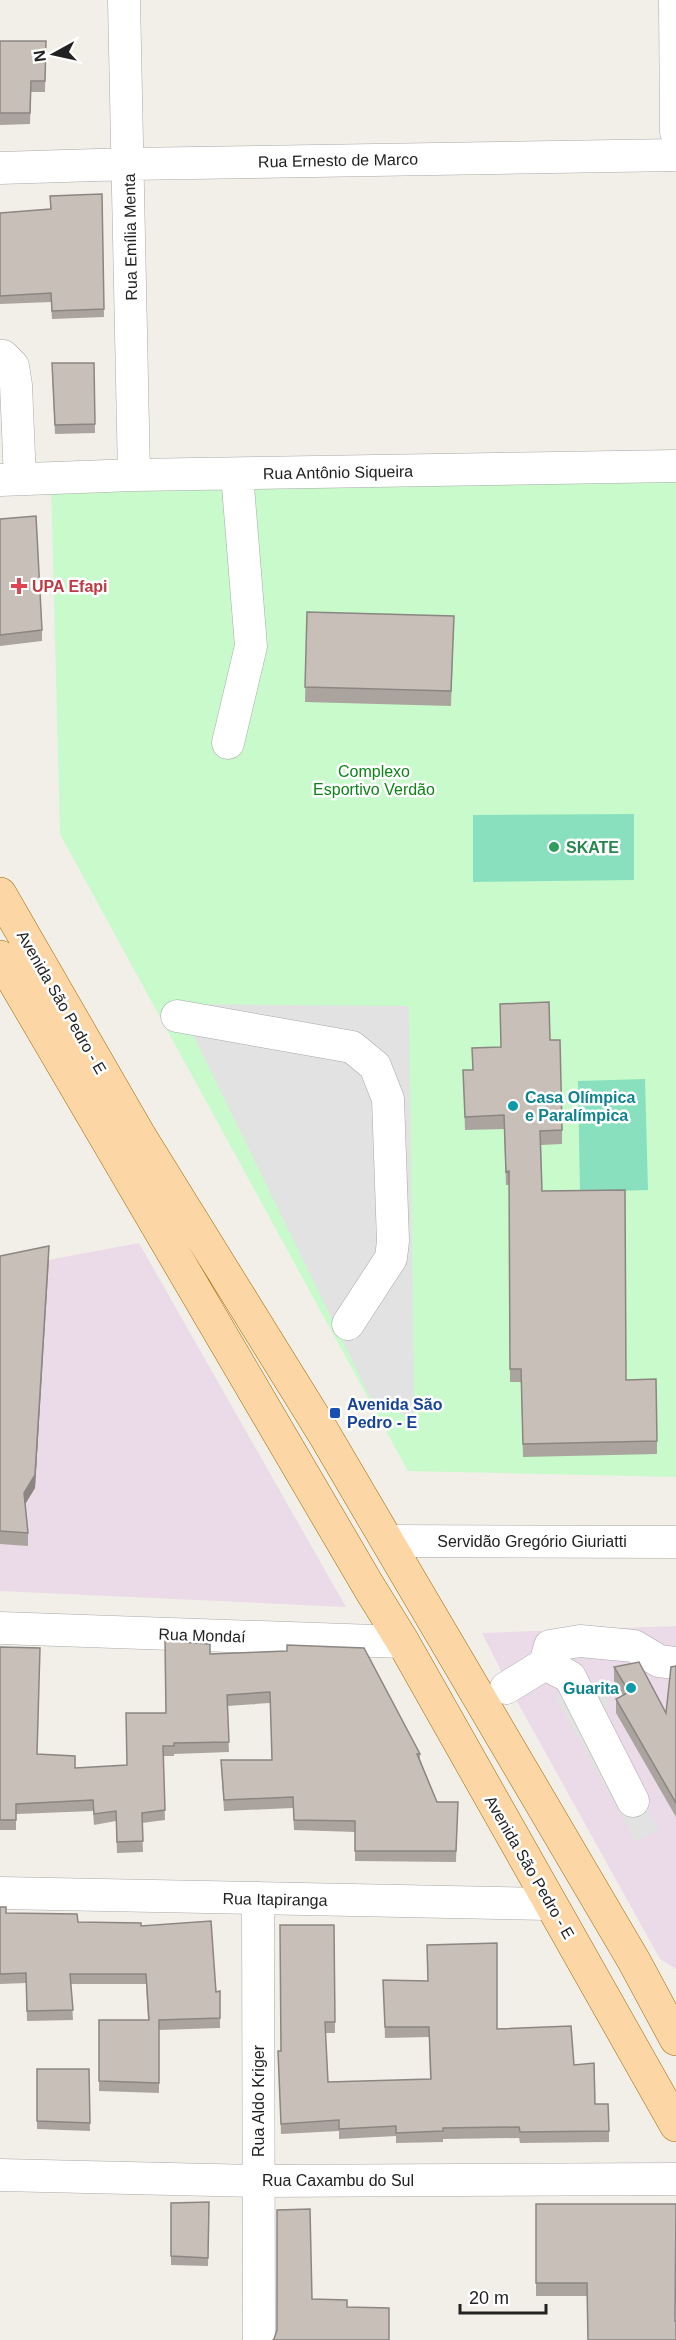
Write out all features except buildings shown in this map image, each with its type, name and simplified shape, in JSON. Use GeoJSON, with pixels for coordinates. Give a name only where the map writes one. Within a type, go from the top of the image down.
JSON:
{"type":"FeatureCollection","features":[{"type":"Feature","properties":{"kind":"main road","name":"Avenida São Pedro - E"},"geometry":{"type":"LineString","coordinates":[[0,894],[139,1135],[322,1432],[672,2025]]}},
{"type":"Feature","properties":{"kind":"main road","name":"Avenida São Pedro - E"},"geometry":{"type":"LineString","coordinates":[[0,957],[403,1642],[676,2125]]}},
{"type":"Feature","properties":{"kind":"street","name":"Rua Emília Menta"},"geometry":{"type":"LineString","coordinates":[[124,0],[134,475]]}},
{"type":"Feature","properties":{"kind":"street"},"geometry":{"type":"LineString","coordinates":[[675,0],[676,132]]}},
{"type":"Feature","properties":{"kind":"street","name":"Rua Ernesto de Marco"},"geometry":{"type":"LineString","coordinates":[[0,168],[676,155]]}},
{"type":"Feature","properties":{"kind":"street"},"geometry":{"type":"LineString","coordinates":[[0,356],[3,356],[13,366],[16,385],[10,480]]}},
{"type":"Feature","properties":{"kind":"street","name":"Rua Antônio Siqueira"},"geometry":{"type":"LineString","coordinates":[[10,480],[134,475],[676,466]]}},
{"type":"Feature","properties":{"kind":"street"},"geometry":{"type":"LineString","coordinates":[[228,743],[250,646],[237,474]]}},
{"type":"Feature","properties":{"kind":"street"},"geometry":{"type":"LineString","coordinates":[[177,1016],[352,1047],[375,1066],[388,1099],[393,1241],[391,1258],[348,1324]]}},
{"type":"Feature","properties":{"kind":"street","name":"Servidão Gregório Giuriatti"},"geometry":{"type":"LineString","coordinates":[[387,1541],[676,1542]]}},
{"type":"Feature","properties":{"kind":"street","name":"Rua Mondaí"},"geometry":{"type":"LineString","coordinates":[[0,1628],[403,1642]]}},
{"type":"Feature","properties":{"kind":"street"},"geometry":{"type":"LineString","coordinates":[[506,1688],[545,1664],[550,1646],[580,1641],[634,1646],[659,1661],[676,1663]]}},
{"type":"Feature","properties":{"kind":"street"},"geometry":{"type":"LineString","coordinates":[[545,1664],[570,1677],[633,1801]]}},
{"type":"Feature","properties":{"kind":"street","name":"Rua Itapiranga"},"geometry":{"type":"LineString","coordinates":[[0,1893],[550,1904]]}},
{"type":"Feature","properties":{"kind":"street","name":"Rua Aldo Kriger"},"geometry":{"type":"LineString","coordinates":[[258,1898],[259,2340]]}},
{"type":"Feature","properties":{"kind":"street","name":"Rua Caxambu do Sul"},"geometry":{"type":"LineString","coordinates":[[0,2175],[258,2181],[676,2179]]}},
{"type":"Feature","properties":{"kind":"shaded area"},"geometry":{"type":"Polygon","coordinates":[[[178,1004],[409,1006],[414,1420],[370,1397],[178,1004]]]}},
{"type":"Feature","properties":{"kind":"shaded area"},"geometry":{"type":"Polygon","coordinates":[[[139,1243],[346,1607],[0,1591],[0,1269],[139,1243]]]}},
{"type":"Feature","properties":{"kind":"shaded area"},"geometry":{"type":"Polygon","coordinates":[[[676,1626],[676,1969],[660,1959],[514,1696],[482,1633],[676,1626]]]}},
{"type":"Feature","properties":{"kind":"shaded area"},"geometry":{"type":"Polygon","coordinates":[[[581,1682],[587,1692],[600,1685],[611,1705],[595,1715],[659,1829],[636,1842],[555,1697],[581,1682]]]}},
{"type":"Feature","properties":{"kind":"green space","name":"Complexo Esportivo Verdão"},"geometry":{"type":"Polygon","coordinates":[[[676,471],[676,1477],[408,1471],[60,834],[51,483],[676,471]]]}},
{"type":"Feature","properties":{"kind":"green space","name":"SKATE"},"geometry":{"type":"Polygon","coordinates":[[[634,814],[634,880],[473,882],[473,815],[634,814]]]}},
{"type":"Feature","properties":{"kind":"green space"},"geometry":{"type":"Polygon","coordinates":[[[645,1079],[648,1190],[580,1192],[578,1081],[645,1079]]]}},
{"type":"Feature","properties":{"kind":"place","name":"UPA Efapi"},"geometry":{"type":"Point","coordinates":[19,586]}},
{"type":"Feature","properties":{"kind":"place","name":"SKATE"},"geometry":{"type":"Point","coordinates":[554,847]}},
{"type":"Feature","properties":{"kind":"place","name":"Casa Olímpica e Paralímpica"},"geometry":{"type":"Point","coordinates":[513,1106]}},
{"type":"Feature","properties":{"kind":"place","name":"Avenida São Pedro - E"},"geometry":{"type":"Point","coordinates":[335,1413]}},
{"type":"Feature","properties":{"kind":"place","name":"Guarita"},"geometry":{"type":"Point","coordinates":[631,1688]}}]}
